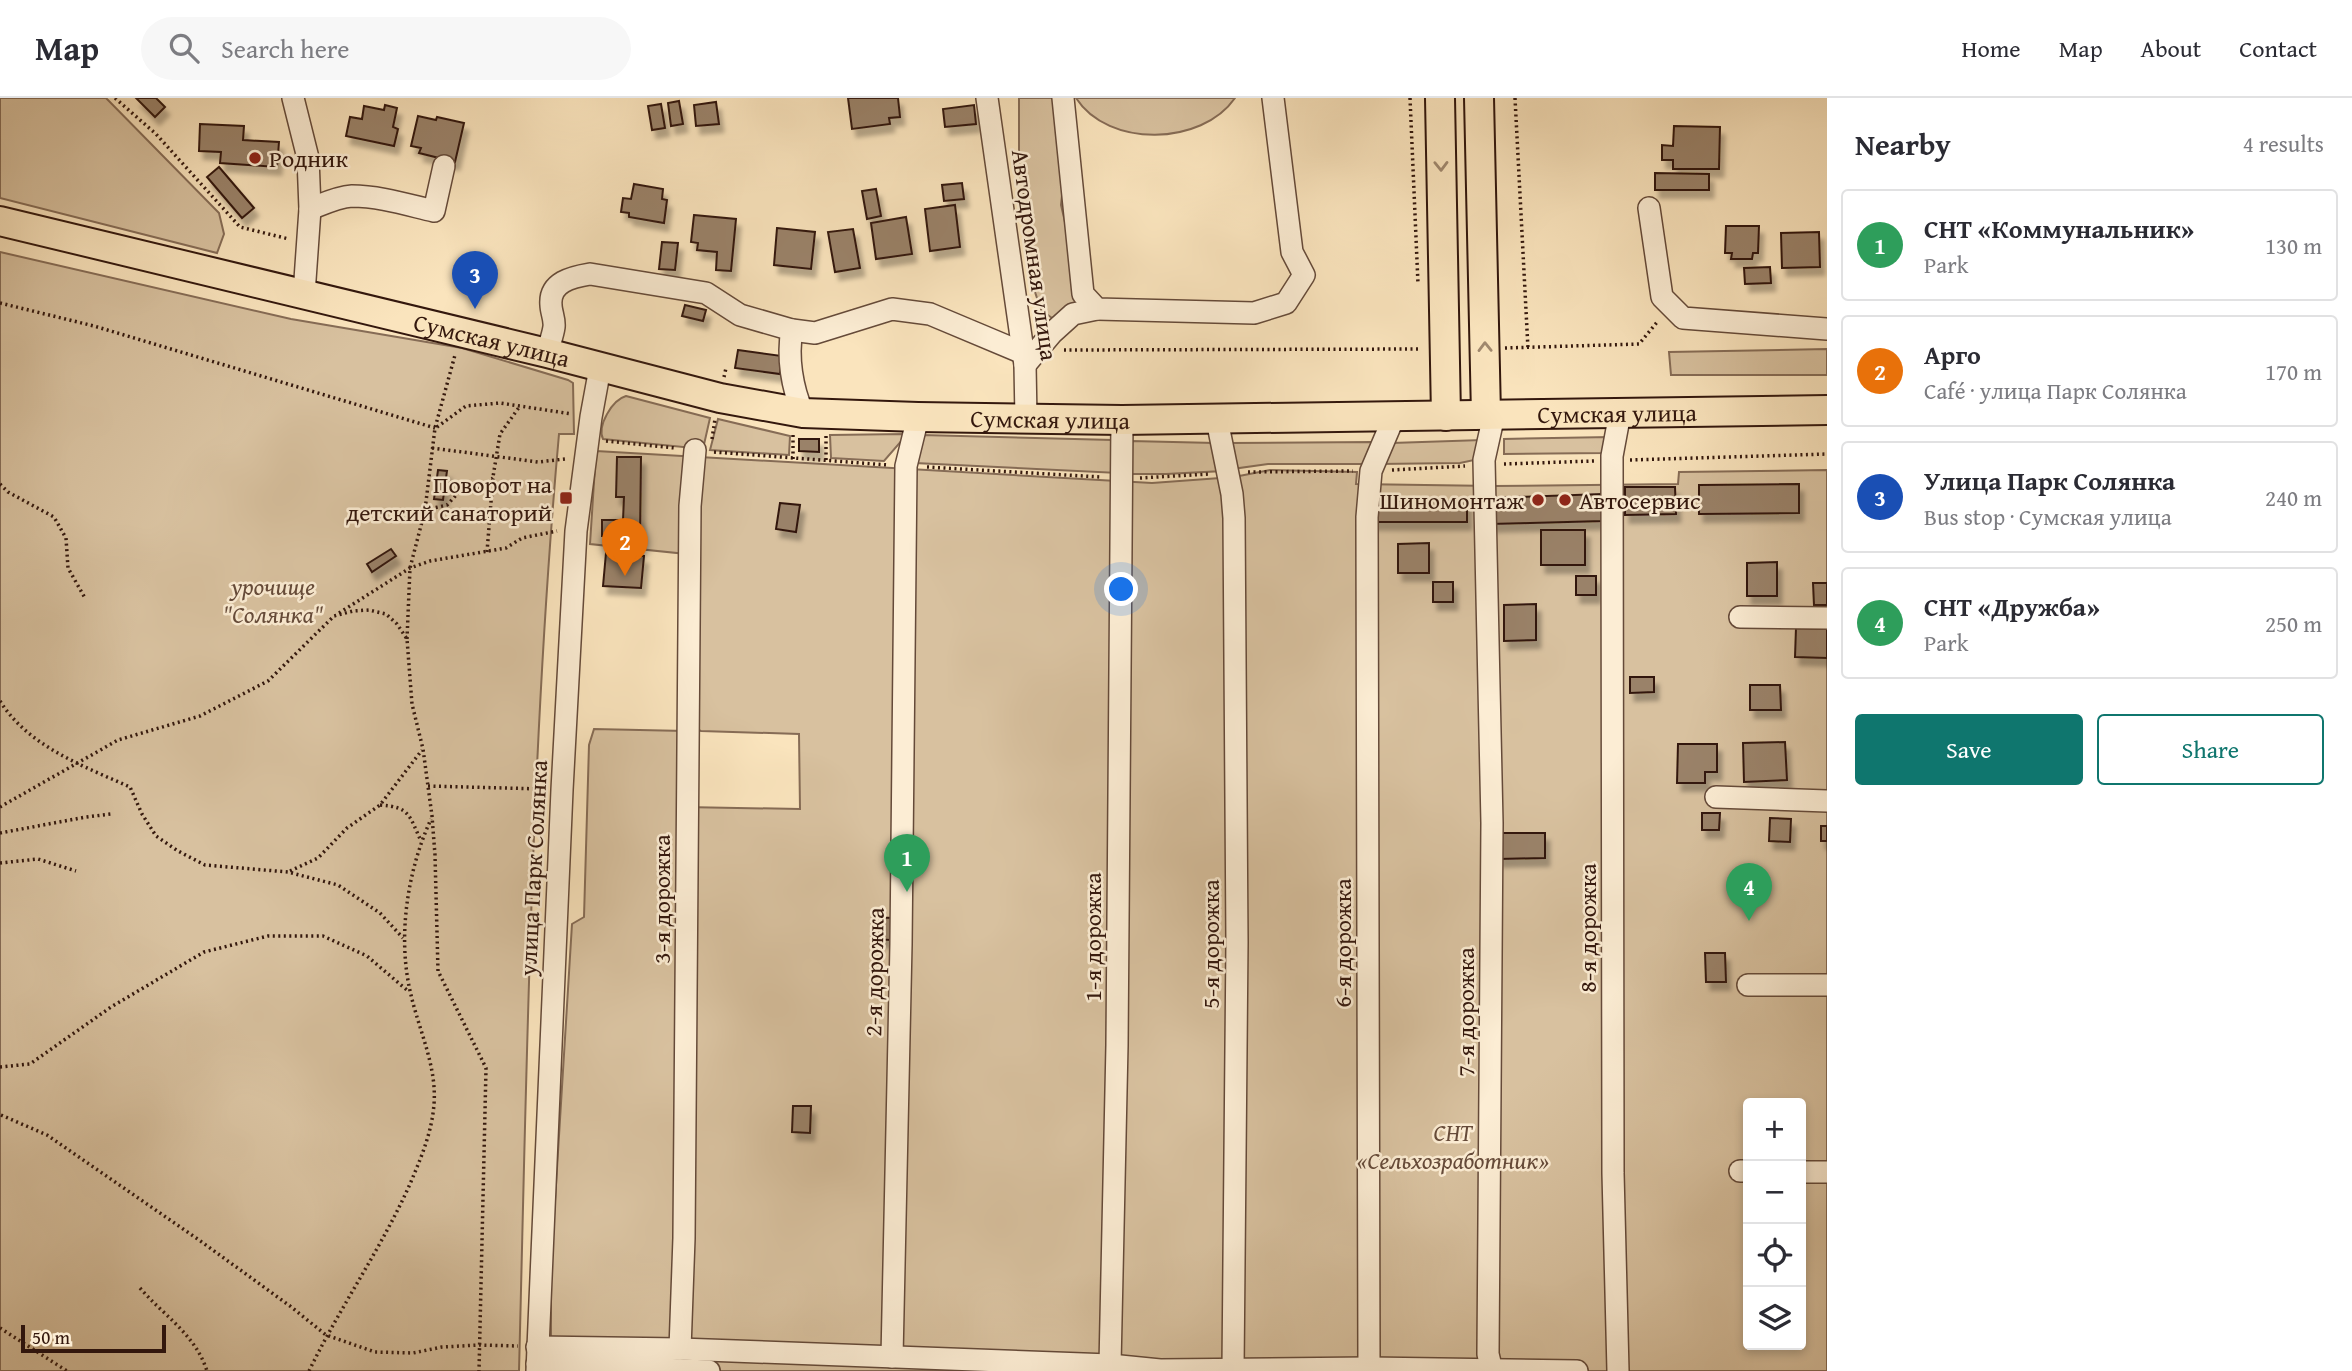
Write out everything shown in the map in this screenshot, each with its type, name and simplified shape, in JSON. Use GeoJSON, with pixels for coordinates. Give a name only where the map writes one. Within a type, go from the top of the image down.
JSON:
{"type":"FeatureCollection","features":[{"type":"Feature","properties":{"kind":"main road"},"geometry":{"type":"LineString","coordinates":[[1440,98],[1446,416]]}},
{"type":"Feature","properties":{"kind":"main road"},"geometry":{"type":"LineString","coordinates":[[1479,98],[1490,415]]}},
{"type":"Feature","properties":{"kind":"main road","name":"Сумская улица"},"geometry":{"type":"LineString","coordinates":[[0,222],[296,292],[720,398],[804,428],[918,417],[1217,420],[1827,410]]}},
{"type":"Feature","properties":{"kind":"street"},"geometry":{"type":"LineString","coordinates":[[293,98],[308,158],[310,209],[308,244],[296,292]]}},
{"type":"Feature","properties":{"kind":"street","name":"Автодромная улица"},"geometry":{"type":"LineString","coordinates":[[987,98],[1029,356],[1026,419]]}},
{"type":"Feature","properties":{"kind":"street"},"geometry":{"type":"LineString","coordinates":[[1063,98],[1083,294],[1097,309]]}},
{"type":"Feature","properties":{"kind":"street"},"geometry":{"type":"LineString","coordinates":[[547,354],[555,326],[552,293],[560,283],[573,276],[590,274],[706,293],[740,315],[792,330],[815,333],[892,309],[930,314],[1029,356],[1073,314],[1097,309],[1254,313],[1286,303],[1304,275],[1292,252],[1273,98]]}},
{"type":"Feature","properties":{"kind":"street"},"geometry":{"type":"LineString","coordinates":[[310,209],[352,196],[434,211],[444,166]]}},
{"type":"Feature","properties":{"kind":"street"},"geometry":{"type":"LineString","coordinates":[[1649,208],[1662,296],[1683,318],[1827,329]]}},
{"type":"Feature","properties":{"kind":"street"},"geometry":{"type":"LineString","coordinates":[[792,330],[789,344],[795,395],[804,428]]}},
{"type":"Feature","properties":{"kind":"street","name":"улица Парк Солянка"},"geometry":{"type":"LineString","coordinates":[[537,1361],[576,531],[600,368]]}},
{"type":"Feature","properties":{"kind":"street","name":"8-я дорожка"},"geometry":{"type":"LineString","coordinates":[[1618,1371],[1613,1173],[1612,456],[1619,413]]}},
{"type":"Feature","properties":{"kind":"street","name":"7-я дорожка"},"geometry":{"type":"LineString","coordinates":[[1490,415],[1484,460],[1492,823],[1488,1354],[1492,1370]]}},
{"type":"Feature","properties":{"kind":"street","name":"2-я дорожка"},"geometry":{"type":"LineString","coordinates":[[892,1357],[901,944],[906,466],[918,417]]}},
{"type":"Feature","properties":{"kind":"street","name":"6-я дорожка"},"geometry":{"type":"LineString","coordinates":[[1369,1370],[1367,517],[1371,471],[1394,417]]}},
{"type":"Feature","properties":{"kind":"street","name":"1-я дорожка"},"geometry":{"type":"LineString","coordinates":[[1110,1365],[1117,1045],[1122,420]]}},
{"type":"Feature","properties":{"kind":"street","name":"5-я дорожка"},"geometry":{"type":"LineString","coordinates":[[1217,420],[1232,494],[1234,518],[1237,942],[1233,1369]]}},
{"type":"Feature","properties":{"kind":"street","name":"3-я дорожка"},"geometry":{"type":"LineString","coordinates":[[680,1349],[684,1238],[690,506],[695,450]]}},
{"type":"Feature","properties":{"kind":"street"},"geometry":{"type":"LineString","coordinates":[[1741,617],[1827,618]]}},
{"type":"Feature","properties":{"kind":"street"},"geometry":{"type":"LineString","coordinates":[[1716,797],[1827,801]]}},
{"type":"Feature","properties":{"kind":"street"},"geometry":{"type":"LineString","coordinates":[[1748,985],[1827,985]]}},
{"type":"Feature","properties":{"kind":"street"},"geometry":{"type":"LineString","coordinates":[[1806,1172],[1827,1172]]}},
{"type":"Feature","properties":{"kind":"street"},"geometry":{"type":"LineString","coordinates":[[537,1361],[680,1349],[1110,1365],[1160,1370],[1577,1371]]}},
{"type":"Feature","properties":{"kind":"street"},"geometry":{"type":"LineString","coordinates":[[537,1361],[709,1371]]}},
{"type":"Feature","properties":{"kind":"path"},"geometry":{"type":"LineString","coordinates":[[115,98],[156,134],[240,227],[308,244]]}},
{"type":"Feature","properties":{"kind":"path"},"geometry":{"type":"LineString","coordinates":[[1410,98],[1418,293]]}},
{"type":"Feature","properties":{"kind":"path"},"geometry":{"type":"LineString","coordinates":[[1515,98],[1528,349],[1639,344],[1661,317],[1683,318]]}},
{"type":"Feature","properties":{"kind":"path"},"geometry":{"type":"LineString","coordinates":[[0,303],[94,326],[435,428]]}},
{"type":"Feature","properties":{"kind":"path"},"geometry":{"type":"LineString","coordinates":[[461,333],[435,428],[425,510],[410,568],[407,639],[412,704],[423,749],[432,816],[438,971],[485,1063],[487,1073],[479,1371]]}},
{"type":"Feature","properties":{"kind":"path"},"geometry":{"type":"LineString","coordinates":[[1029,356],[1421,349]]}},
{"type":"Feature","properties":{"kind":"path"},"geometry":{"type":"LineString","coordinates":[[435,428],[466,406],[500,403],[591,416]]}},
{"type":"Feature","properties":{"kind":"path"},"geometry":{"type":"LineString","coordinates":[[487,552],[493,477],[500,434],[520,406]]}},
{"type":"Feature","properties":{"kind":"path"},"geometry":{"type":"LineString","coordinates":[[804,428],[825,435],[826,461]]}},
{"type":"Feature","properties":{"kind":"path"},"geometry":{"type":"LineString","coordinates":[[432,449],[538,462],[586,456]]}},
{"type":"Feature","properties":{"kind":"path"},"geometry":{"type":"LineString","coordinates":[[425,510],[447,505],[459,492],[478,490],[493,477]]}},
{"type":"Feature","properties":{"kind":"path"},"geometry":{"type":"LineString","coordinates":[[0,484],[8,492],[54,517],[66,538],[68,569],[85,598]]}},
{"type":"Feature","properties":{"kind":"path"},"geometry":{"type":"LineString","coordinates":[[0,807],[118,740],[200,716],[268,681],[334,617],[410,568],[430,561],[506,548],[522,538],[546,531],[576,531]]}},
{"type":"Feature","properties":{"kind":"path"},"geometry":{"type":"LineString","coordinates":[[334,617],[361,611],[386,614],[407,639]]}},
{"type":"Feature","properties":{"kind":"path"},"geometry":{"type":"LineString","coordinates":[[0,701],[10,716],[36,740],[130,787],[156,836],[177,851],[205,865],[288,872],[338,885],[380,913],[404,939]]}},
{"type":"Feature","properties":{"kind":"path"},"geometry":{"type":"LineString","coordinates":[[288,872],[318,858],[347,828],[380,805],[423,749]]}},
{"type":"Feature","properties":{"kind":"path"},"geometry":{"type":"LineString","coordinates":[[428,786],[562,790]]}},
{"type":"Feature","properties":{"kind":"path"},"geometry":{"type":"LineString","coordinates":[[380,805],[399,807],[411,818],[421,841]]}},
{"type":"Feature","properties":{"kind":"path"},"geometry":{"type":"LineString","coordinates":[[0,834],[111,814]]}},
{"type":"Feature","properties":{"kind":"path"},"geometry":{"type":"LineString","coordinates":[[309,1371],[326,1335],[393,1223],[426,1149],[435,1103],[432,1073],[410,992],[404,939],[413,866],[432,816]]}},
{"type":"Feature","properties":{"kind":"path"},"geometry":{"type":"LineString","coordinates":[[0,863],[38,859],[76,871]]}},
{"type":"Feature","properties":{"kind":"path"},"geometry":{"type":"LineString","coordinates":[[0,1067],[30,1064],[111,1007],[204,953],[268,936],[323,936],[368,956],[410,992]]}},
{"type":"Feature","properties":{"kind":"path"},"geometry":{"type":"LineString","coordinates":[[1,1115],[47,1135],[290,1306],[326,1335],[375,1352],[413,1353],[442,1347],[479,1345],[537,1361]]}},
{"type":"Feature","properties":{"kind":"path"},"geometry":{"type":"LineString","coordinates":[[140,1288],[159,1310],[181,1327],[194,1342],[207,1371]]}},
{"type":"Feature","properties":{"kind":"path"},"geometry":{"type":"LineString","coordinates":[[0,1328],[67,1371]]}},
{"type":"Feature","properties":{"kind":"green space"},"geometry":{"type":"Polygon","coordinates":[[[0,98],[106,98],[219,213],[224,234],[217,253],[0,198],[0,98]]]}},
{"type":"Feature","properties":{"kind":"green space"},"geometry":{"type":"Polygon","coordinates":[[[1019,98],[1055,98],[1064,177],[1061,205],[1069,239],[1070,272],[1077,292],[1076,305],[1062,316],[1052,318],[1041,310],[1031,280],[1033,229],[1027,214],[1019,169],[1019,98]]]}},
{"type":"Feature","properties":{"kind":"green space"},"geometry":{"type":"Polygon","coordinates":[[[1076,98],[1235,98],[1220,114],[1201,125],[1179,132],[1155,135],[1132,133],[1110,126],[1091,114],[1076,98]]]}},
{"type":"Feature","properties":{"kind":"green space","name":"урочище \"Солянка\""},"geometry":{"type":"Polygon","coordinates":[[[0,252],[291,319],[462,348],[573,383],[574,434],[559,434],[542,668],[528,1020],[519,1371],[0,1371],[0,252]]]}},
{"type":"Feature","properties":{"kind":"green space"},"geometry":{"type":"Polygon","coordinates":[[[1827,349],[1827,375],[1671,375],[1669,352],[1827,349]]]}},
{"type":"Feature","properties":{"kind":"green space"},"geometry":{"type":"Polygon","coordinates":[[[626,396],[710,418],[703,449],[603,439],[602,427],[607,414],[626,396]]]}},
{"type":"Feature","properties":{"kind":"green space"},"geometry":{"type":"Polygon","coordinates":[[[718,419],[790,436],[789,455],[710,450],[718,419]]]}},
{"type":"Feature","properties":{"kind":"green space"},"geometry":{"type":"Polygon","coordinates":[[[904,434],[904,438],[884,461],[831,458],[830,435],[904,434]]]}},
{"type":"Feature","properties":{"kind":"green space"},"geometry":{"type":"Polygon","coordinates":[[[922,435],[1113,440],[1118,473],[915,463],[922,435]]]}},
{"type":"Feature","properties":{"kind":"green space"},"geometry":{"type":"Polygon","coordinates":[[[1610,437],[1605,453],[1504,454],[1504,439],[1610,437]]]}},
{"type":"Feature","properties":{"kind":"green space"},"geometry":{"type":"Polygon","coordinates":[[[1482,440],[1479,459],[1460,463],[1379,464],[1392,443],[1482,440]]]}},
{"type":"Feature","properties":{"kind":"green space"},"geometry":{"type":"Polygon","coordinates":[[[1131,441],[1215,443],[1223,471],[1128,474],[1131,441]]]}},
{"type":"Feature","properties":{"kind":"green space"},"geometry":{"type":"Polygon","coordinates":[[[1371,442],[1374,447],[1363,464],[1268,464],[1232,469],[1232,443],[1371,442]]]}},
{"type":"Feature","properties":{"kind":"green space","name":"СНТ «Сельхозработник»"},"geometry":{"type":"Polygon","coordinates":[[[596,451],[1152,483],[1234,477],[1270,470],[1357,472],[1356,484],[1678,484],[1679,472],[1827,470],[1827,1371],[1229,1371],[551,1346],[551,1266],[572,924],[584,917],[589,745],[594,729],[685,731],[684,807],[800,809],[799,734],[696,729],[686,554],[590,544],[596,451]]]}},
{"type":"Feature","properties":{"kind":"green space"},"geometry":{"type":"Polygon","coordinates":[[[576,1351],[1049,1371],[575,1371],[576,1351]]]}},
{"type":"Feature","properties":{"kind":"building"},"geometry":{"type":"Polygon","coordinates":[[[136,98],[156,98],[165,107],[155,117],[136,98]]]}},
{"type":"Feature","properties":{"kind":"building"},"geometry":{"type":"Polygon","coordinates":[[[848,98],[898,98],[900,117],[889,118],[890,124],[852,129],[848,98]]]}},
{"type":"Feature","properties":{"kind":"building"},"geometry":{"type":"Polygon","coordinates":[[[679,101],[683,124],[671,126],[668,103],[679,101]]]}},
{"type":"Feature","properties":{"kind":"building"},"geometry":{"type":"Polygon","coordinates":[[[716,102],[719,124],[696,126],[694,105],[716,102]]]}},
{"type":"Feature","properties":{"kind":"building"},"geometry":{"type":"Polygon","coordinates":[[[661,104],[665,128],[652,130],[648,106],[661,104]]]}},
{"type":"Feature","properties":{"kind":"building"},"geometry":{"type":"Polygon","coordinates":[[[385,105],[397,108],[393,127],[398,129],[394,146],[346,136],[350,117],[362,119],[364,106],[384,110],[385,105]]]}},
{"type":"Feature","properties":{"kind":"building"},"geometry":{"type":"Polygon","coordinates":[[[974,105],[976,124],[945,127],[943,109],[974,105]]]}},
{"type":"Feature","properties":{"kind":"building"},"geometry":{"type":"Polygon","coordinates":[[[418,116],[464,123],[455,162],[419,153],[421,148],[411,146],[418,116]]]}},
{"type":"Feature","properties":{"kind":"building"},"geometry":{"type":"Polygon","coordinates":[[[200,124],[244,126],[243,140],[279,142],[277,167],[220,163],[221,152],[199,151],[200,124]]]}},
{"type":"Feature","properties":{"kind":"building"},"geometry":{"type":"Polygon","coordinates":[[[1674,126],[1720,127],[1719,169],[1673,169],[1673,160],[1662,160],[1662,145],[1673,146],[1674,126]]]}},
{"type":"Feature","properties":{"kind":"building"},"geometry":{"type":"Polygon","coordinates":[[[219,167],[254,208],[242,218],[207,177],[219,167]]]}},
{"type":"Feature","properties":{"kind":"building"},"geometry":{"type":"Polygon","coordinates":[[[1655,173],[1709,174],[1709,190],[1655,190],[1655,173]]]}},
{"type":"Feature","properties":{"kind":"building"},"geometry":{"type":"Polygon","coordinates":[[[962,183],[964,199],[944,201],[942,185],[962,183]]]}},
{"type":"Feature","properties":{"kind":"building"},"geometry":{"type":"Polygon","coordinates":[[[634,184],[663,189],[662,199],[667,200],[664,223],[629,217],[629,213],[621,212],[623,198],[631,199],[634,184]]]}},
{"type":"Feature","properties":{"kind":"building"},"geometry":{"type":"Polygon","coordinates":[[[876,189],[881,216],[867,219],[862,191],[876,189]]]}},
{"type":"Feature","properties":{"kind":"building"},"geometry":{"type":"Polygon","coordinates":[[[955,205],[960,247],[930,251],[925,209],[955,205]]]}},
{"type":"Feature","properties":{"kind":"building"},"geometry":{"type":"Polygon","coordinates":[[[694,215],[736,219],[731,271],[716,270],[717,252],[697,250],[698,243],[691,242],[694,215]]]}},
{"type":"Feature","properties":{"kind":"building"},"geometry":{"type":"Polygon","coordinates":[[[906,217],[912,254],[876,259],[871,223],[906,217]]]}},
{"type":"Feature","properties":{"kind":"building"},"geometry":{"type":"Polygon","coordinates":[[[1726,226],[1759,226],[1758,253],[1753,253],[1752,259],[1731,259],[1732,253],[1725,253],[1726,226]]]}},
{"type":"Feature","properties":{"kind":"building"},"geometry":{"type":"Polygon","coordinates":[[[777,228],[815,232],[811,269],[774,265],[777,228]]]}},
{"type":"Feature","properties":{"kind":"building"},"geometry":{"type":"Polygon","coordinates":[[[853,229],[860,268],[835,272],[828,232],[853,229]]]}},
{"type":"Feature","properties":{"kind":"building"},"geometry":{"type":"Polygon","coordinates":[[[1819,232],[1820,267],[1782,268],[1781,233],[1819,232]]]}},
{"type":"Feature","properties":{"kind":"building"},"geometry":{"type":"Polygon","coordinates":[[[662,242],[678,243],[675,270],[659,269],[662,242]]]}},
{"type":"Feature","properties":{"kind":"building"},"geometry":{"type":"Polygon","coordinates":[[[1770,267],[1771,283],[1745,284],[1744,268],[1770,267]]]}},
{"type":"Feature","properties":{"kind":"building"},"geometry":{"type":"Polygon","coordinates":[[[685,305],[706,310],[703,321],[682,316],[685,305]]]}},
{"type":"Feature","properties":{"kind":"building"},"geometry":{"type":"Polygon","coordinates":[[[738,350],[782,356],[780,374],[735,368],[738,350]]]}},
{"type":"Feature","properties":{"kind":"building"},"geometry":{"type":"Polygon","coordinates":[[[799,439],[819,439],[819,452],[799,451],[799,439]]]}},
{"type":"Feature","properties":{"kind":"building"},"geometry":{"type":"Polygon","coordinates":[[[617,457],[641,457],[640,536],[602,536],[602,520],[623,520],[624,497],[616,497],[617,457]]]}},
{"type":"Feature","properties":{"kind":"building"},"geometry":{"type":"Polygon","coordinates":[[[438,470],[447,471],[443,500],[434,499],[438,470]]]}},
{"type":"Feature","properties":{"kind":"building"},"geometry":{"type":"Polygon","coordinates":[[[1799,484],[1799,513],[1699,514],[1699,485],[1799,484]]]}},
{"type":"Feature","properties":{"kind":"building"},"geometry":{"type":"Polygon","coordinates":[[[1625,487],[1675,487],[1676,514],[1625,515],[1625,487]]]}},
{"type":"Feature","properties":{"kind":"building"},"geometry":{"type":"Polygon","coordinates":[[[1602,494],[1603,521],[1490,524],[1490,498],[1602,494]]]}},
{"type":"Feature","properties":{"kind":"building"},"geometry":{"type":"Polygon","coordinates":[[[1371,501],[1467,501],[1467,522],[1371,522],[1371,501]]]}},
{"type":"Feature","properties":{"kind":"building"},"geometry":{"type":"Polygon","coordinates":[[[780,503],[800,505],[796,532],[776,529],[780,503]]]}},
{"type":"Feature","properties":{"kind":"building"},"geometry":{"type":"Polygon","coordinates":[[[1541,530],[1585,530],[1585,565],[1541,565],[1541,530]]]}},
{"type":"Feature","properties":{"kind":"building"},"geometry":{"type":"Polygon","coordinates":[[[1429,543],[1429,573],[1398,573],[1398,544],[1429,543]]]}},
{"type":"Feature","properties":{"kind":"building"},"geometry":{"type":"Polygon","coordinates":[[[391,549],[396,556],[372,572],[367,564],[391,549]]]}},
{"type":"Feature","properties":{"kind":"building"},"geometry":{"type":"Polygon","coordinates":[[[606,553],[644,556],[641,588],[603,586],[606,553]]]}},
{"type":"Feature","properties":{"kind":"building"},"geometry":{"type":"Polygon","coordinates":[[[1777,562],[1777,596],[1747,596],[1747,563],[1777,562]]]}},
{"type":"Feature","properties":{"kind":"building"},"geometry":{"type":"Polygon","coordinates":[[[1576,576],[1596,576],[1596,595],[1576,595],[1576,576]]]}},
{"type":"Feature","properties":{"kind":"building"},"geometry":{"type":"Polygon","coordinates":[[[1433,582],[1453,582],[1453,602],[1433,602],[1433,582]]]}},
{"type":"Feature","properties":{"kind":"building"},"geometry":{"type":"Polygon","coordinates":[[[1813,583],[1827,583],[1827,605],[1814,605],[1813,583]]]}},
{"type":"Feature","properties":{"kind":"building"},"geometry":{"type":"Polygon","coordinates":[[[1536,604],[1536,640],[1504,641],[1504,605],[1536,604]]]}},
{"type":"Feature","properties":{"kind":"building"},"geometry":{"type":"Polygon","coordinates":[[[1796,628],[1827,629],[1827,658],[1795,657],[1796,628]]]}},
{"type":"Feature","properties":{"kind":"building"},"geometry":{"type":"Polygon","coordinates":[[[1630,677],[1654,677],[1654,692],[1630,693],[1630,677]]]}},
{"type":"Feature","properties":{"kind":"building"},"geometry":{"type":"Polygon","coordinates":[[[1750,685],[1780,685],[1781,710],[1750,710],[1750,685]]]}},
{"type":"Feature","properties":{"kind":"building"},"geometry":{"type":"Polygon","coordinates":[[[1785,742],[1787,780],[1744,782],[1743,743],[1785,742]]]}},
{"type":"Feature","properties":{"kind":"building"},"geometry":{"type":"Polygon","coordinates":[[[1678,744],[1717,744],[1717,772],[1705,772],[1705,783],[1677,783],[1678,744]]]}},
{"type":"Feature","properties":{"kind":"building"},"geometry":{"type":"Polygon","coordinates":[[[1702,813],[1720,813],[1719,830],[1702,830],[1702,813]]]}},
{"type":"Feature","properties":{"kind":"building"},"geometry":{"type":"Polygon","coordinates":[[[1770,818],[1791,819],[1790,842],[1769,841],[1770,818]]]}},
{"type":"Feature","properties":{"kind":"building"},"geometry":{"type":"Polygon","coordinates":[[[1821,826],[1827,826],[1827,841],[1821,841],[1821,826]]]}},
{"type":"Feature","properties":{"kind":"building"},"geometry":{"type":"Polygon","coordinates":[[[1498,833],[1545,833],[1545,858],[1498,859],[1498,833]]]}},
{"type":"Feature","properties":{"kind":"building"},"geometry":{"type":"Polygon","coordinates":[[[872,917],[892,918],[891,940],[871,939],[872,917]]]}},
{"type":"Feature","properties":{"kind":"building"},"geometry":{"type":"Polygon","coordinates":[[[1705,953],[1725,953],[1726,982],[1706,982],[1705,953]]]}},
{"type":"Feature","properties":{"kind":"building"},"geometry":{"type":"Polygon","coordinates":[[[793,1106],[811,1106],[810,1133],[792,1132],[793,1106]]]}},
{"type":"Feature","properties":{"kind":"place","name":"Родник"},"geometry":{"type":"Point","coordinates":[255,158]}},
{"type":"Feature","properties":{"kind":"place","name":"Улица Парк Солянка"},"geometry":{"type":"Point","coordinates":[475,309]}},
{"type":"Feature","properties":{"kind":"place","name":"Поворот на детский санаторий"},"geometry":{"type":"Point","coordinates":[566,498]}},
{"type":"Feature","properties":{"kind":"place","name":"Шиномонтаж"},"geometry":{"type":"Point","coordinates":[1538,500]}},
{"type":"Feature","properties":{"kind":"place","name":"Автосервис"},"geometry":{"type":"Point","coordinates":[1565,500]}},
{"type":"Feature","properties":{"kind":"place","name":"Арго"},"geometry":{"type":"Point","coordinates":[625,576]}},
{"type":"Feature","properties":{"kind":"place","name":"СНТ «Коммунальник»"},"geometry":{"type":"Point","coordinates":[907,892]}},
{"type":"Feature","properties":{"kind":"place","name":"СНТ «Дружба»"},"geometry":{"type":"Point","coordinates":[1749,921]}}]}
